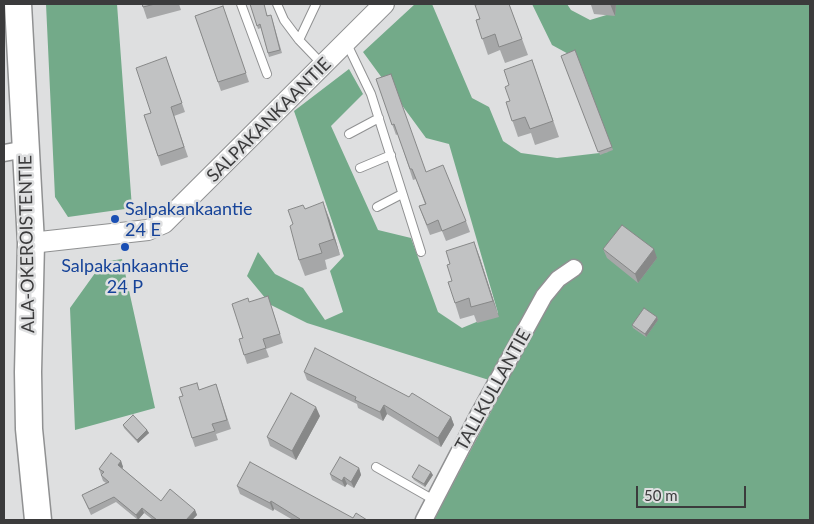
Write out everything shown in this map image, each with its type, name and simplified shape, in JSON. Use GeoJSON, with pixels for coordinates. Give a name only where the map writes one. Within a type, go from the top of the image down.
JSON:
{"type":"FeatureCollection","features":[{"type":"Feature","properties":{"kind":"main road","name":"ALA-OKEROISTENTIE"},"geometry":{"type":"LineString","coordinates":[[18,4],[15,151],[31,243],[28,372],[33,484],[38,520]]}},
{"type":"Feature","properties":{"kind":"main road","name":"ALA-OKEROISTENTIE"},"geometry":{"type":"LineString","coordinates":[[30,520],[33,484]]}},
{"type":"Feature","properties":{"kind":"street","name":"SALPAKANKAANTIE"},"geometry":{"type":"LineString","coordinates":[[31,243],[148,230],[164,223],[384,4]]}},
{"type":"Feature","properties":{"kind":"street","name":"TALLKULLANTIE"},"geometry":{"type":"LineString","coordinates":[[424,520],[544,296],[558,279],[574,268]]}},
{"type":"Feature","properties":{"kind":"lane"},"geometry":{"type":"LineString","coordinates":[[241,4],[267,74]]}},
{"type":"Feature","properties":{"kind":"lane"},"geometry":{"type":"LineString","coordinates":[[277,4],[284,20],[323,66]]}},
{"type":"Feature","properties":{"kind":"lane"},"geometry":{"type":"LineString","coordinates":[[299,40],[316,4]]}},
{"type":"Feature","properties":{"kind":"lane"},"geometry":{"type":"LineString","coordinates":[[346,42],[371,94],[421,252]]}},
{"type":"Feature","properties":{"kind":"lane"},"geometry":{"type":"LineString","coordinates":[[348,134],[379,118]]}},
{"type":"Feature","properties":{"kind":"lane"},"geometry":{"type":"LineString","coordinates":[[360,168],[390,155]]}},
{"type":"Feature","properties":{"kind":"lane"},"geometry":{"type":"LineString","coordinates":[[377,207],[402,194]]}},
{"type":"Feature","properties":{"kind":"lane"},"geometry":{"type":"LineString","coordinates":[[376,467],[434,500]]}},
{"type":"Feature","properties":{"kind":"green space"},"geometry":{"type":"Polygon","coordinates":[[[46,4],[117,4],[132,208],[68,217],[55,197],[46,4]]]}},
{"type":"Feature","properties":{"kind":"green space"},"geometry":{"type":"Polygon","coordinates":[[[415,4],[432,4],[472,98],[489,107],[503,141],[521,153],[557,158],[608,152],[574,57],[552,45],[532,4],[567,4],[571,10],[590,20],[613,13],[615,4],[810,4],[810,520],[434,520],[505,385],[307,323],[271,305],[247,276],[258,252],[275,274],[303,288],[325,320],[343,312],[330,271],[344,256],[294,111],[349,69],[363,94],[331,126],[378,230],[411,238],[438,312],[462,328],[498,313],[449,144],[426,138],[363,52],[415,4]]]}},
{"type":"Feature","properties":{"kind":"green space"},"geometry":{"type":"Polygon","coordinates":[[[122,259],[155,408],[75,430],[70,308],[103,262],[122,259]]]}},
{"type":"Feature","properties":{"kind":"building"},"geometry":{"type":"Polygon","coordinates":[[[142,4],[155,4],[143,7],[142,4]]]}},
{"type":"Feature","properties":{"kind":"building"},"geometry":{"type":"Polygon","coordinates":[[[250,4],[264,4],[267,16],[271,15],[280,50],[268,53],[260,24],[257,26],[250,4]]]}},
{"type":"Feature","properties":{"kind":"building"},"geometry":{"type":"Polygon","coordinates":[[[509,4],[522,39],[499,47],[495,34],[482,39],[476,20],[480,19],[475,5],[509,4]]]}},
{"type":"Feature","properties":{"kind":"building"},"geometry":{"type":"Polygon","coordinates":[[[223,6],[246,73],[218,82],[195,16],[223,6]]]}},
{"type":"Feature","properties":{"kind":"building"},"geometry":{"type":"Polygon","coordinates":[[[575,50],[612,147],[598,152],[561,56],[575,50]]]}},
{"type":"Feature","properties":{"kind":"building"},"geometry":{"type":"Polygon","coordinates":[[[166,57],[182,103],[171,107],[184,147],[158,156],[144,115],[151,113],[136,68],[166,57]]]}},
{"type":"Feature","properties":{"kind":"building"},"geometry":{"type":"Polygon","coordinates":[[[532,60],[553,121],[530,129],[525,117],[512,121],[506,102],[510,101],[505,87],[509,85],[504,70],[532,60]]]}},
{"type":"Feature","properties":{"kind":"building"},"geometry":{"type":"Polygon","coordinates":[[[391,74],[426,172],[443,165],[466,221],[442,231],[438,220],[427,225],[419,206],[426,204],[412,169],[410,169],[394,124],[392,125],[376,79],[391,74]]]}},
{"type":"Feature","properties":{"kind":"building"},"geometry":{"type":"Polygon","coordinates":[[[323,202],[334,239],[319,244],[322,253],[299,260],[290,226],[293,224],[288,210],[303,205],[305,209],[323,202]]]}},
{"type":"Feature","properties":{"kind":"building"},"geometry":{"type":"Polygon","coordinates":[[[622,225],[654,249],[635,274],[603,249],[622,225]]]}},
{"type":"Feature","properties":{"kind":"building"},"geometry":{"type":"Polygon","coordinates":[[[474,242],[493,301],[471,307],[469,298],[455,303],[448,282],[452,281],[447,265],[450,264],[446,251],[474,242]]]}},
{"type":"Feature","properties":{"kind":"building"},"geometry":{"type":"Polygon","coordinates":[[[268,296],[280,334],[263,339],[266,348],[244,355],[239,339],[243,338],[232,304],[248,298],[249,302],[268,296]]]}},
{"type":"Feature","properties":{"kind":"building"},"geometry":{"type":"Polygon","coordinates":[[[644,308],[657,317],[645,334],[632,325],[644,308]]]}},
{"type":"Feature","properties":{"kind":"building"},"geometry":{"type":"Polygon","coordinates":[[[315,348],[409,397],[412,393],[451,417],[438,438],[384,405],[380,412],[355,400],[356,397],[304,372],[315,348]]]}},
{"type":"Feature","properties":{"kind":"building"},"geometry":{"type":"Polygon","coordinates":[[[197,383],[199,390],[216,384],[227,420],[212,424],[215,431],[192,438],[179,397],[183,396],[180,388],[197,383]]]}},
{"type":"Feature","properties":{"kind":"building"},"geometry":{"type":"Polygon","coordinates":[[[291,393],[316,407],[292,451],[267,437],[291,393]]]}},
{"type":"Feature","properties":{"kind":"building"},"geometry":{"type":"Polygon","coordinates":[[[133,415],[147,430],[137,440],[123,425],[133,415]]]}},
{"type":"Feature","properties":{"kind":"building"},"geometry":{"type":"Polygon","coordinates":[[[111,453],[121,461],[118,465],[161,501],[170,489],[195,510],[186,520],[157,520],[142,508],[136,515],[114,497],[89,509],[82,495],[109,482],[101,475],[104,472],[99,469],[111,453]]]}},
{"type":"Feature","properties":{"kind":"building"},"geometry":{"type":"Polygon","coordinates":[[[340,457],[359,468],[351,482],[344,477],[342,481],[330,474],[340,457]]]}},
{"type":"Feature","properties":{"kind":"building"},"geometry":{"type":"Polygon","coordinates":[[[250,462],[353,518],[356,513],[367,520],[299,520],[271,501],[270,503],[237,486],[250,462]]]}},
{"type":"Feature","properties":{"kind":"building"},"geometry":{"type":"Polygon","coordinates":[[[419,465],[431,472],[424,484],[412,477],[419,465]]]}},
{"type":"Feature","properties":{"kind":"place","name":"Salpakankaantie 24 E"},"geometry":{"type":"Point","coordinates":[115,219]}},
{"type":"Feature","properties":{"kind":"place","name":"Salpakankaantie 24 P"},"geometry":{"type":"Point","coordinates":[125,247]}}]}
